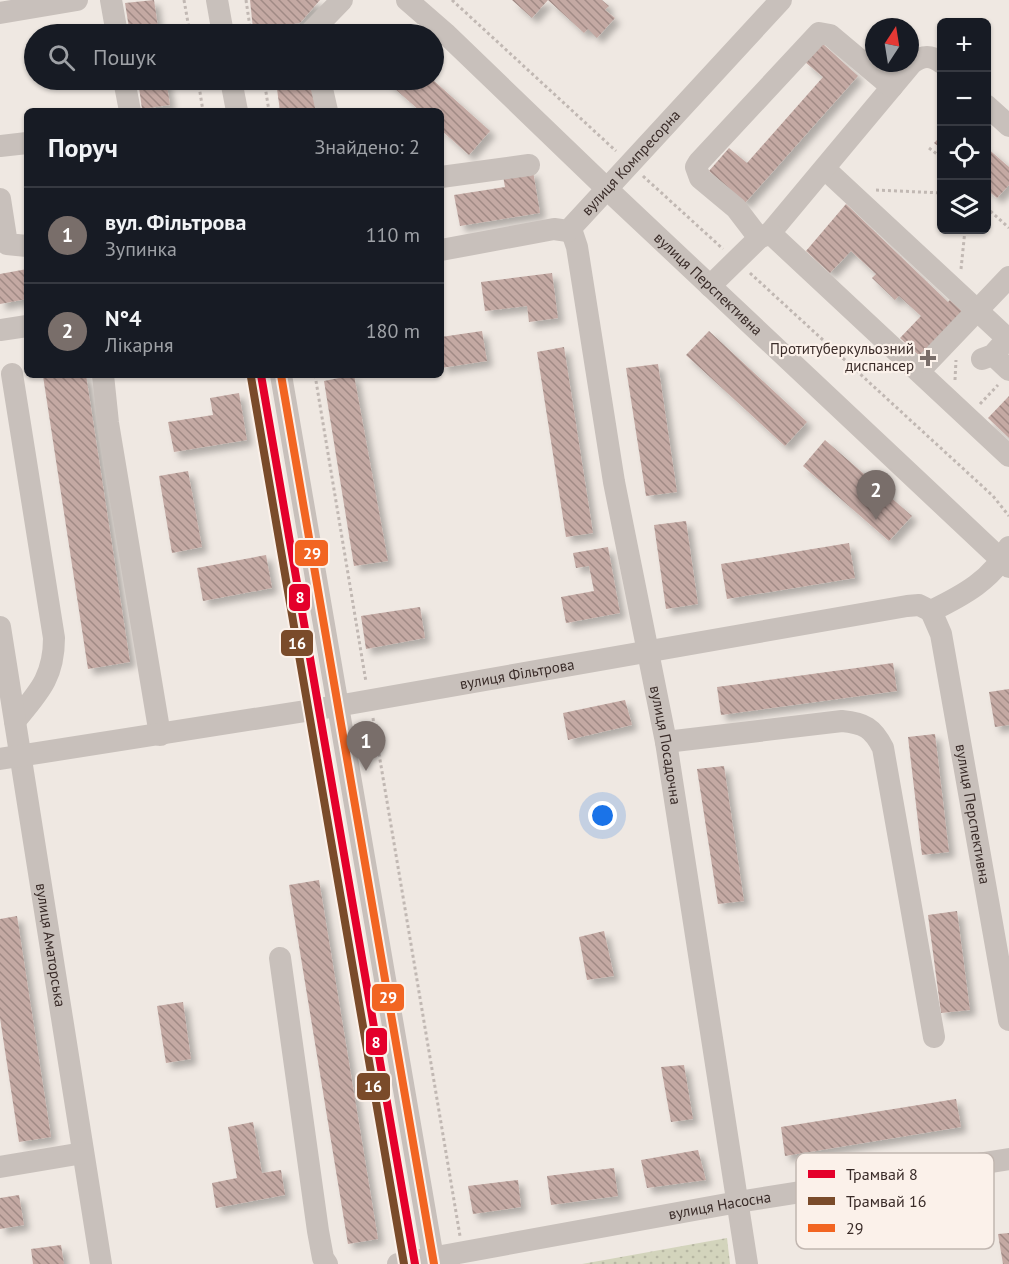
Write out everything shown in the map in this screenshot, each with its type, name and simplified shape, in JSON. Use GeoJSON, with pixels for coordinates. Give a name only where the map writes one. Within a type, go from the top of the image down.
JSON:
{"type":"FeatureCollection","features":[{"type":"Feature","properties":{"kind":"street"},"geometry":{"type":"LineString","coordinates":[[0,13],[77,0]]}},
{"type":"Feature","properties":{"kind":"street"},"geometry":{"type":"LineString","coordinates":[[111,0],[115,24]]}},
{"type":"Feature","properties":{"kind":"street"},"geometry":{"type":"LineString","coordinates":[[217,0],[221,24]]}},
{"type":"Feature","properties":{"kind":"street"},"geometry":{"type":"LineString","coordinates":[[319,24],[342,0]]}},
{"type":"Feature","properties":{"kind":"street","name":"вулиця Перспективна"},"geometry":{"type":"LineString","coordinates":[[407,0],[435,24]]}},
{"type":"Feature","properties":{"kind":"street","name":"вулиця Компресорна"},"geometry":{"type":"LineString","coordinates":[[568,231],[781,0]]}},
{"type":"Feature","properties":{"kind":"street","name":"вулиця Перспективна"},"geometry":{"type":"LineString","coordinates":[[444,32],[710,286],[1007,558]]}},
{"type":"Feature","properties":{"kind":"street"},"geometry":{"type":"LineString","coordinates":[[892,87],[830,35],[819,33],[696,167],[700,178],[765,236],[973,406],[1009,456]]}},
{"type":"Feature","properties":{"kind":"street"},"geometry":{"type":"LineString","coordinates":[[710,286],[765,236],[920,57],[930,56],[937,60]]}},
{"type":"Feature","properties":{"kind":"street"},"geometry":{"type":"LineString","coordinates":[[126,90],[129,108]]}},
{"type":"Feature","properties":{"kind":"street"},"geometry":{"type":"LineString","coordinates":[[232,90],[235,108]]}},
{"type":"Feature","properties":{"kind":"street"},"geometry":{"type":"LineString","coordinates":[[322,90],[326,108]]}},
{"type":"Feature","properties":{"kind":"street"},"geometry":{"type":"LineString","coordinates":[[991,109],[1009,126]]}},
{"type":"Feature","properties":{"kind":"street"},"geometry":{"type":"LineString","coordinates":[[0,146],[24,143]]}},
{"type":"Feature","properties":{"kind":"street"},"geometry":{"type":"LineString","coordinates":[[444,177],[529,165]]}},
{"type":"Feature","properties":{"kind":"street"},"geometry":{"type":"LineString","coordinates":[[825,169],[977,311],[1000,357]]}},
{"type":"Feature","properties":{"kind":"street"},"geometry":{"type":"LineString","coordinates":[[0,199],[7,244],[24,246]]}},
{"type":"Feature","properties":{"kind":"street"},"geometry":{"type":"LineString","coordinates":[[444,249],[554,229],[568,231]]}},
{"type":"Feature","properties":{"kind":"street","name":"вулиця Посадочна"},"geometry":{"type":"LineString","coordinates":[[568,231],[573,235],[577,246],[614,482],[646,653],[666,742],[747,1264]]}},
{"type":"Feature","properties":{"kind":"street"},"geometry":{"type":"LineString","coordinates":[[927,363],[1009,277]]}},
{"type":"Feature","properties":{"kind":"street"},"geometry":{"type":"LineString","coordinates":[[0,330],[24,326]]}},
{"type":"Feature","properties":{"kind":"street"},"geometry":{"type":"LineString","coordinates":[[12,374],[54,638],[54,660],[45,681],[15,721]]}},
{"type":"Feature","properties":{"kind":"street"},"geometry":{"type":"LineString","coordinates":[[103,378],[108,423],[160,735]]}},
{"type":"Feature","properties":{"kind":"street"},"geometry":{"type":"LineString","coordinates":[[282,378],[433,1262]]}},
{"type":"Feature","properties":{"kind":"street"},"geometry":{"type":"LineString","coordinates":[[932,611],[959,597],[1007,558]]}},
{"type":"Feature","properties":{"kind":"street","name":"вулиця Фільтрова"},"geometry":{"type":"LineString","coordinates":[[11,757],[338,706],[907,606],[919,605],[932,611]]}},
{"type":"Feature","properties":{"kind":"street","name":"вулиця Перспективна"},"geometry":{"type":"LineString","coordinates":[[932,611],[941,634],[1009,1020]]}},
{"type":"Feature","properties":{"kind":"street","name":"вулиця Аматорська"},"geometry":{"type":"LineString","coordinates":[[0,627],[15,721],[11,757],[101,1264]]}},
{"type":"Feature","properties":{"kind":"street"},"geometry":{"type":"LineString","coordinates":[[666,742],[842,721],[860,723],[874,731],[883,748],[934,1037]]}},
{"type":"Feature","properties":{"kind":"street"},"geometry":{"type":"LineString","coordinates":[[280,958],[318,1231],[323,1258],[327,1264]]}},
{"type":"Feature","properties":{"kind":"street"},"geometry":{"type":"LineString","coordinates":[[0,1167],[83,1153]]}},
{"type":"Feature","properties":{"kind":"street","name":"вулиця Насосна"},"geometry":{"type":"LineString","coordinates":[[994,1162],[1009,1160]]}},
{"type":"Feature","properties":{"kind":"street","name":"вулиця Насосна"},"geometry":{"type":"LineString","coordinates":[[402,1263],[433,1262],[463,1252],[796,1193]]}},
{"type":"Feature","properties":{"kind":"path"},"geometry":{"type":"LineString","coordinates":[[184,0],[188,24]]}},
{"type":"Feature","properties":{"kind":"path"},"geometry":{"type":"LineString","coordinates":[[246,0],[250,24]]}},
{"type":"Feature","properties":{"kind":"path"},"geometry":{"type":"LineString","coordinates":[[452,0],[993,496],[1009,516]]}},
{"type":"Feature","properties":{"kind":"path"},"geometry":{"type":"LineString","coordinates":[[200,90],[203,108]]}},
{"type":"Feature","properties":{"kind":"path"},"geometry":{"type":"LineString","coordinates":[[266,90],[269,108]]}},
{"type":"Feature","properties":{"kind":"path"},"geometry":{"type":"LineString","coordinates":[[929,148],[937,154]]}},
{"type":"Feature","properties":{"kind":"path"},"geometry":{"type":"LineString","coordinates":[[855,196],[873,190],[937,193]]}},
{"type":"Feature","properties":{"kind":"path"},"geometry":{"type":"LineString","coordinates":[[991,211],[1009,228]]}},
{"type":"Feature","properties":{"kind":"path"},"geometry":{"type":"LineString","coordinates":[[958,293],[965,234]]}},
{"type":"Feature","properties":{"kind":"path"},"geometry":{"type":"LineString","coordinates":[[955,381],[956,349]]}},
{"type":"Feature","properties":{"kind":"path"},"geometry":{"type":"LineString","coordinates":[[973,406],[1000,357]]}},
{"type":"Feature","properties":{"kind":"path"},"geometry":{"type":"LineString","coordinates":[[251,378],[310,710],[402,1263]]}},
{"type":"Feature","properties":{"kind":"path"},"geometry":{"type":"LineString","coordinates":[[315,378],[463,1252]]}},
{"type":"Feature","properties":{"kind":"green space"},"geometry":{"type":"Polygon","coordinates":[[[727,1238],[730,1264],[582,1264],[727,1238]]]}},
{"type":"Feature","properties":{"kind":"building"},"geometry":{"type":"Polygon","coordinates":[[[154,0],[158,24],[128,24],[125,3],[154,0]]]}},
{"type":"Feature","properties":{"kind":"building"},"geometry":{"type":"Polygon","coordinates":[[[250,0],[320,0],[300,23],[252,24],[250,0]]]}},
{"type":"Feature","properties":{"kind":"building"},"geometry":{"type":"Polygon","coordinates":[[[512,0],[548,0],[532,18],[512,0]]]}},
{"type":"Feature","properties":{"kind":"building"},"geometry":{"type":"Polygon","coordinates":[[[548,0],[602,0],[609,6],[605,10],[615,18],[597,38],[588,29],[584,33],[548,0]]]}},
{"type":"Feature","properties":{"kind":"building"},"geometry":{"type":"Polygon","coordinates":[[[822,43],[858,76],[745,203],[709,171],[729,148],[747,163],[823,77],[805,62],[822,43]]]}},
{"type":"Feature","properties":{"kind":"building"},"geometry":{"type":"Polygon","coordinates":[[[139,90],[168,90],[170,105],[142,108],[139,90]]]}},
{"type":"Feature","properties":{"kind":"building"},"geometry":{"type":"Polygon","coordinates":[[[277,90],[312,90],[315,108],[280,108],[277,90]]]}},
{"type":"Feature","properties":{"kind":"building"},"geometry":{"type":"Polygon","coordinates":[[[396,90],[444,90],[490,131],[469,155],[444,133],[444,108],[417,108],[396,90]]]}},
{"type":"Feature","properties":{"kind":"building"},"geometry":{"type":"Polygon","coordinates":[[[991,151],[1009,167],[1009,185],[997,198],[991,193],[991,151]]]}},
{"type":"Feature","properties":{"kind":"building"},"geometry":{"type":"Polygon","coordinates":[[[533,171],[540,213],[460,226],[454,195],[505,187],[503,176],[533,171]]]}},
{"type":"Feature","properties":{"kind":"building"},"geometry":{"type":"Polygon","coordinates":[[[846,204],[948,302],[950,300],[966,315],[924,360],[900,338],[921,316],[899,296],[895,300],[872,278],[876,274],[851,251],[830,273],[806,251],[846,204]]]}},
{"type":"Feature","properties":{"kind":"building"},"geometry":{"type":"Polygon","coordinates":[[[24,270],[24,300],[0,304],[0,274],[24,270]]]}},
{"type":"Feature","properties":{"kind":"building"},"geometry":{"type":"Polygon","coordinates":[[[552,273],[558,318],[529,322],[527,306],[485,311],[481,282],[552,273]]]}},
{"type":"Feature","properties":{"kind":"building"},"geometry":{"type":"Polygon","coordinates":[[[482,331],[487,361],[444,368],[444,337],[482,331]]]}},
{"type":"Feature","properties":{"kind":"building"},"geometry":{"type":"Polygon","coordinates":[[[709,331],[807,422],[785,446],[686,355],[709,331]]]}},
{"type":"Feature","properties":{"kind":"building"},"geometry":{"type":"Polygon","coordinates":[[[564,347],[593,533],[566,537],[537,352],[564,347]]]}},
{"type":"Feature","properties":{"kind":"building"},"geometry":{"type":"Polygon","coordinates":[[[658,364],[677,492],[646,496],[626,368],[658,364]]]}},
{"type":"Feature","properties":{"kind":"building"},"geometry":{"type":"Polygon","coordinates":[[[43,378],[86,378],[130,662],[88,669],[43,378]]]}},
{"type":"Feature","properties":{"kind":"building"},"geometry":{"type":"Polygon","coordinates":[[[355,378],[388,561],[354,566],[324,381],[355,378]]]}},
{"type":"Feature","properties":{"kind":"building"},"geometry":{"type":"Polygon","coordinates":[[[239,393],[247,440],[174,452],[168,422],[213,415],[210,398],[239,393]]]}},
{"type":"Feature","properties":{"kind":"building"},"geometry":{"type":"Polygon","coordinates":[[[1009,396],[1009,438],[988,418],[1009,396]]]}},
{"type":"Feature","properties":{"kind":"building"},"geometry":{"type":"Polygon","coordinates":[[[825,440],[912,516],[889,541],[803,466],[825,440]]]}},
{"type":"Feature","properties":{"kind":"building"},"geometry":{"type":"Polygon","coordinates":[[[188,471],[202,547],[172,553],[159,476],[188,471]]]}},
{"type":"Feature","properties":{"kind":"building"},"geometry":{"type":"Polygon","coordinates":[[[686,521],[698,604],[666,609],[654,525],[686,521]]]}},
{"type":"Feature","properties":{"kind":"building"},"geometry":{"type":"Polygon","coordinates":[[[849,543],[855,578],[727,599],[721,564],[849,543]]]}},
{"type":"Feature","properties":{"kind":"building"},"geometry":{"type":"Polygon","coordinates":[[[608,547],[620,613],[566,623],[561,597],[594,591],[589,566],[576,568],[573,553],[608,547]]]}},
{"type":"Feature","properties":{"kind":"building"},"geometry":{"type":"Polygon","coordinates":[[[266,555],[272,588],[203,601],[197,568],[266,555]]]}},
{"type":"Feature","properties":{"kind":"building"},"geometry":{"type":"Polygon","coordinates":[[[420,607],[425,638],[366,649],[361,616],[420,607]]]}},
{"type":"Feature","properties":{"kind":"building"},"geometry":{"type":"Polygon","coordinates":[[[893,663],[897,691],[721,715],[717,687],[893,663]]]}},
{"type":"Feature","properties":{"kind":"building"},"geometry":{"type":"Polygon","coordinates":[[[1009,689],[1009,725],[995,727],[989,692],[1009,689]]]}},
{"type":"Feature","properties":{"kind":"building"},"geometry":{"type":"Polygon","coordinates":[[[625,700],[632,725],[568,740],[563,713],[625,700]]]}},
{"type":"Feature","properties":{"kind":"building"},"geometry":{"type":"Polygon","coordinates":[[[935,734],[949,852],[922,855],[908,737],[935,734]]]}},
{"type":"Feature","properties":{"kind":"building"},"geometry":{"type":"Polygon","coordinates":[[[724,766],[744,901],[718,904],[697,769],[724,766]]]}},
{"type":"Feature","properties":{"kind":"building"},"geometry":{"type":"Polygon","coordinates":[[[319,880],[378,1239],[348,1244],[289,885],[319,880]]]}},
{"type":"Feature","properties":{"kind":"building"},"geometry":{"type":"Polygon","coordinates":[[[957,911],[970,1010],[941,1013],[928,915],[957,911]]]}},
{"type":"Feature","properties":{"kind":"building"},"geometry":{"type":"Polygon","coordinates":[[[17,916],[51,1137],[19,1142],[0,1018],[0,919],[17,916]]]}},
{"type":"Feature","properties":{"kind":"building"},"geometry":{"type":"Polygon","coordinates":[[[604,931],[614,976],[587,980],[579,937],[604,931]]]}},
{"type":"Feature","properties":{"kind":"building"},"geometry":{"type":"Polygon","coordinates":[[[183,1002],[191,1059],[166,1063],[157,1006],[183,1002]]]}},
{"type":"Feature","properties":{"kind":"building"},"geometry":{"type":"Polygon","coordinates":[[[684,1065],[693,1119],[671,1122],[661,1067],[684,1065]]]}},
{"type":"Feature","properties":{"kind":"building"},"geometry":{"type":"Polygon","coordinates":[[[956,1099],[961,1127],[785,1156],[781,1127],[956,1099]]]}},
{"type":"Feature","properties":{"kind":"building"},"geometry":{"type":"Polygon","coordinates":[[[253,1122],[262,1173],[281,1170],[285,1195],[216,1208],[212,1183],[237,1178],[228,1127],[253,1122]]]}},
{"type":"Feature","properties":{"kind":"building"},"geometry":{"type":"Polygon","coordinates":[[[698,1150],[706,1180],[647,1188],[641,1160],[698,1150]]]}},
{"type":"Feature","properties":{"kind":"building"},"geometry":{"type":"Polygon","coordinates":[[[614,1168],[618,1196],[551,1205],[547,1176],[614,1168]]]}},
{"type":"Feature","properties":{"kind":"building"},"geometry":{"type":"Polygon","coordinates":[[[518,1180],[521,1207],[473,1214],[468,1186],[518,1180]]]}},
{"type":"Feature","properties":{"kind":"building"},"geometry":{"type":"Polygon","coordinates":[[[19,1195],[24,1225],[0,1229],[0,1198],[19,1195]]]}},
{"type":"Feature","properties":{"kind":"building"},"geometry":{"type":"Polygon","coordinates":[[[1009,1233],[1009,1264],[1003,1264],[998,1234],[1009,1233]]]}},
{"type":"Feature","properties":{"kind":"building"},"geometry":{"type":"Polygon","coordinates":[[[61,1245],[64,1264],[33,1264],[31,1249],[61,1245]]]}},
{"type":"Feature","properties":{"kind":"tram line","name":"16"},"geometry":{"type":"LineString","coordinates":[[251,378],[404,1264]]}},
{"type":"Feature","properties":{"kind":"tram line","name":"8"},"geometry":{"type":"LineString","coordinates":[[262,378],[415,1264]]}},
{"type":"Feature","properties":{"kind":"transit line","name":"29"},"geometry":{"type":"LineString","coordinates":[[282,378],[434,1264]]}},
{"type":"Feature","properties":{"kind":"place","name":"Протитуберкульозний диспансер"},"geometry":{"type":"Point","coordinates":[928,358]}},
{"type":"Feature","properties":{"kind":"place","name":"N°4"},"geometry":{"type":"Point","coordinates":[876,520]}},
{"type":"Feature","properties":{"kind":"place","name":"вул. Фільтрова"},"geometry":{"type":"Point","coordinates":[366,771]}}]}
